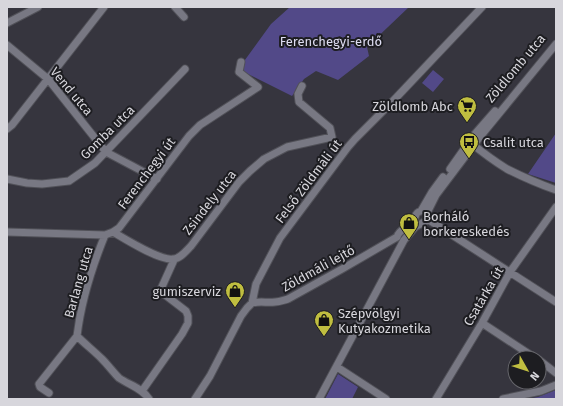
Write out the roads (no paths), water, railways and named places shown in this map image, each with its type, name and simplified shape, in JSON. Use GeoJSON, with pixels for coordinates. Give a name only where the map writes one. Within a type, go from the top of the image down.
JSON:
{"type":"FeatureCollection","features":[{"type":"Feature","properties":{"kind":"street"},"geometry":{"type":"LineString","coordinates":[[7,24],[38,7]]}},
{"type":"Feature","properties":{"kind":"street"},"geometry":{"type":"LineString","coordinates":[[7,129],[12,125],[104,7]]}},
{"type":"Feature","properties":{"kind":"street"},"geometry":{"type":"LineString","coordinates":[[175,7],[184,17]]}},
{"type":"Feature","properties":{"kind":"street","name":"Felső Zöldmáli út"},"geometry":{"type":"LineString","coordinates":[[195,399],[210,376],[241,316],[252,302],[256,284],[280,238],[351,143],[399,96],[482,7]]}},
{"type":"Feature","properties":{"kind":"street","name":"Zöldlomb utca"},"geometry":{"type":"LineString","coordinates":[[425,216],[436,195],[471,144],[556,37]]}},
{"type":"Feature","properties":{"kind":"street","name":"Zöldlomb utca"},"geometry":{"type":"LineString","coordinates":[[471,144],[556,44]]}},
{"type":"Feature","properties":{"kind":"street","name":"Vend utca"},"geometry":{"type":"LineString","coordinates":[[7,45],[48,78],[106,152],[157,179]]}},
{"type":"Feature","properties":{"kind":"street","name":"Ferenchegyi út"},"geometry":{"type":"LineString","coordinates":[[109,233],[119,228],[189,136],[200,125],[258,86],[239,72],[241,62]]}},
{"type":"Feature","properties":{"kind":"street","name":"Gomba utca"},"geometry":{"type":"LineString","coordinates":[[7,179],[42,184],[69,180],[95,164],[186,69]]}},
{"type":"Feature","properties":{"kind":"street","name":"Zsindely utca"},"geometry":{"type":"LineString","coordinates":[[142,391],[188,323],[186,311],[160,290],[174,260],[182,255],[190,246],[239,182],[264,159],[288,148],[332,137],[330,128],[299,102],[298,94],[302,86]]}},
{"type":"Feature","properties":{"kind":"street"},"geometry":{"type":"LineString","coordinates":[[471,144],[506,168],[556,190]]}},
{"type":"Feature","properties":{"kind":"street","name":"Csatárka út"},"geometry":{"type":"LineString","coordinates":[[436,399],[482,323],[510,272],[556,207]]}},
{"type":"Feature","properties":{"kind":"street"},"geometry":{"type":"LineString","coordinates":[[319,399],[396,256],[400,239],[399,233],[413,221],[416,214],[425,216],[428,221],[436,224],[556,302]]}},
{"type":"Feature","properties":{"kind":"street"},"geometry":{"type":"LineString","coordinates":[[400,239],[415,227],[425,216]]}},
{"type":"Feature","properties":{"kind":"street"},"geometry":{"type":"LineString","coordinates":[[7,232],[109,233],[164,258],[174,260]]}},
{"type":"Feature","properties":{"kind":"street","name":"Barlang utca"},"geometry":{"type":"LineString","coordinates":[[109,233],[89,283],[79,321],[77,336],[106,363],[117,376],[123,381],[142,391],[149,399]]}},
{"type":"Feature","properties":{"kind":"street","name":"Zöldmáli lejtő"},"geometry":{"type":"LineString","coordinates":[[252,302],[275,302],[288,299],[391,241],[400,239]]}},
{"type":"Feature","properties":{"kind":"street"},"geometry":{"type":"LineString","coordinates":[[482,323],[523,350]]}},
{"type":"Feature","properties":{"kind":"street"},"geometry":{"type":"LineString","coordinates":[[49,393],[40,387],[39,384],[77,336]]}},
{"type":"Feature","properties":{"kind":"street"},"geometry":{"type":"LineString","coordinates":[[547,366],[556,373]]}},
{"type":"Feature","properties":{"kind":"street"},"geometry":{"type":"LineString","coordinates":[[336,367],[378,397],[386,399]]}},
{"type":"Feature","properties":{"kind":"street"},"geometry":{"type":"LineString","coordinates":[[503,399],[542,391],[556,385]]}},
{"type":"Feature","properties":{"kind":"place","name":"Zöldlomb Abc"},"geometry":{"type":"Point","coordinates":[467,123]}},
{"type":"Feature","properties":{"kind":"place","name":"Csalit utca"},"geometry":{"type":"Point","coordinates":[469,159]}},
{"type":"Feature","properties":{"kind":"place","name":"Borháló borkereskedés"},"geometry":{"type":"Point","coordinates":[409,240]}},
{"type":"Feature","properties":{"kind":"place","name":"gumiszerviz"},"geometry":{"type":"Point","coordinates":[235,308]}},
{"type":"Feature","properties":{"kind":"place","name":"Szépvölgyi Kutyakozmetika"},"geometry":{"type":"Point","coordinates":[324,337]}},
{"type":"Feature","properties":{"kind":"park label","name":"Ferenchegyi-erdő"},"geometry":{"type":"Point","coordinates":[331,41]}}]}
